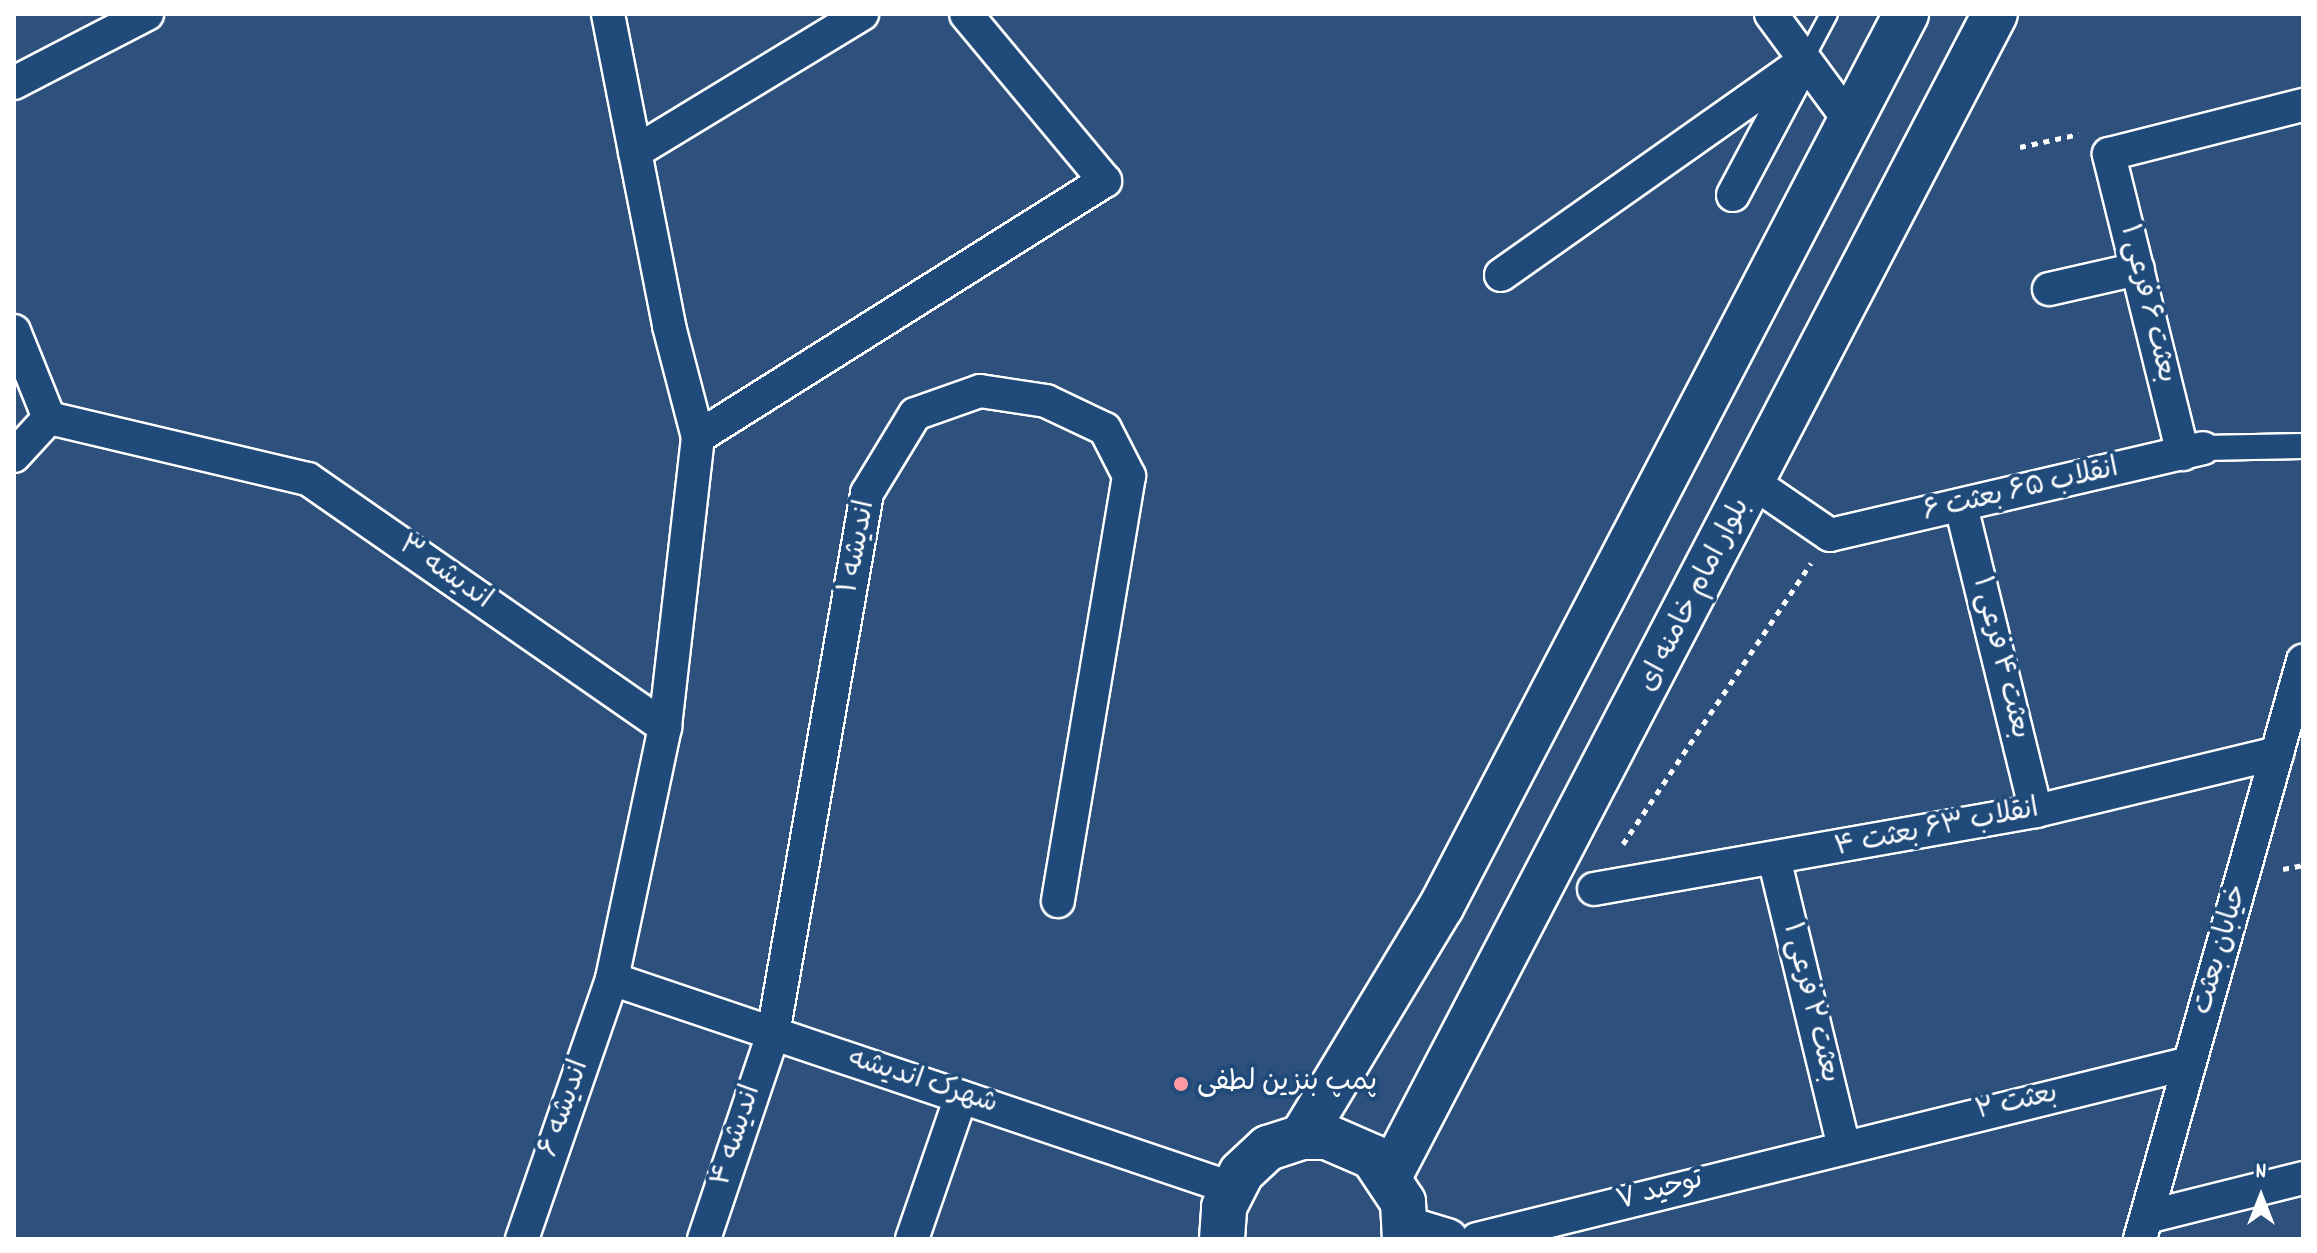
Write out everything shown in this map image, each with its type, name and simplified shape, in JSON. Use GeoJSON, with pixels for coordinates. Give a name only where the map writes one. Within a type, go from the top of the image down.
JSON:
{"type":"FeatureCollection","features":[{"type":"Feature","properties":{"kind":"main road"},"geometry":{"type":"LineString","coordinates":[[1302,1137],[1441,907],[1906,14]]}},
{"type":"Feature","properties":{"kind":"main road","name":"بلوار امام خامنه ای"},"geometry":{"type":"LineString","coordinates":[[1390,1175],[1754,483],[1995,14]]}},
{"type":"Feature","properties":{"kind":"main road"},"geometry":{"type":"LineString","coordinates":[[1222,1239],[1231,1188],[1268,1148],[1302,1137],[1352,1144],[1390,1175],[1420,1235]]}},
{"type":"Feature","properties":{"kind":"street"},"geometry":{"type":"LineString","coordinates":[[14,83],[147,14]]}},
{"type":"Feature","properties":{"kind":"street"},"geometry":{"type":"LineString","coordinates":[[608,14],[698,437],[665,727],[612,979]]}},
{"type":"Feature","properties":{"kind":"street"},"geometry":{"type":"LineString","coordinates":[[635,152],[862,14]]}},
{"type":"Feature","properties":{"kind":"street"},"geometry":{"type":"LineString","coordinates":[[698,437],[1105,181],[966,14]]}},
{"type":"Feature","properties":{"kind":"street"},"geometry":{"type":"LineString","coordinates":[[1771,14],[1850,121]]}},
{"type":"Feature","properties":{"kind":"street"},"geometry":{"type":"LineString","coordinates":[[1733,195],[1804,61]]}},
{"type":"Feature","properties":{"kind":"street"},"geometry":{"type":"LineString","coordinates":[[1501,275],[1804,61]]}},
{"type":"Feature","properties":{"kind":"street"},"geometry":{"type":"LineString","coordinates":[[2109,154],[2303,105]]}},
{"type":"Feature","properties":{"kind":"street","name":"بعثت ۶ فرعی ۱"},"geometry":{"type":"LineString","coordinates":[[2109,154],[2138,269],[2193,451]]}},
{"type":"Feature","properties":{"kind":"street"},"geometry":{"type":"LineString","coordinates":[[2049,289],[2138,269]]}},
{"type":"Feature","properties":{"kind":"street"},"geometry":{"type":"LineString","coordinates":[[14,331],[49,418],[14,456]]}},
{"type":"Feature","properties":{"kind":"street","name":"اندیشه ۱"},"geometry":{"type":"LineString","coordinates":[[773,1034],[867,493],[915,414],[980,391],[1046,401],[1105,429],[1129,476],[1058,901]]}},
{"type":"Feature","properties":{"kind":"street","name":"اندیشه ۳"},"geometry":{"type":"LineString","coordinates":[[49,418],[308,479],[665,727]]}},
{"type":"Feature","properties":{"kind":"street","name":"انقلاب ۶۵ بعثت ۶"},"geometry":{"type":"LineString","coordinates":[[1830,535],[2193,451],[2303,446]]}},
{"type":"Feature","properties":{"kind":"street"},"geometry":{"type":"LineString","coordinates":[[1754,483],[1830,535]]}},
{"type":"Feature","properties":{"kind":"street","name":"بعثت ۴ فرعی ۱"},"geometry":{"type":"LineString","coordinates":[[1961,506],[2036,811]]}},
{"type":"Feature","properties":{"kind":"street","name":"خیابان بعثت"},"geometry":{"type":"LineString","coordinates":[[2144,1228],[2277,753],[2298,696],[2303,661]]}},
{"type":"Feature","properties":{"kind":"street","name":"انقلاب ۶۳ بعثت ۴"},"geometry":{"type":"LineString","coordinates":[[1594,889],[1775,862],[2036,811],[2277,753]]}},
{"type":"Feature","properties":{"kind":"street","name":"بعثت ۲ فرعی ۱"},"geometry":{"type":"LineString","coordinates":[[1775,862],[1843,1144]]}},
{"type":"Feature","properties":{"kind":"street","name":"شهرک اندیشه"},"geometry":{"type":"LineString","coordinates":[[612,979],[1231,1188]]}},
{"type":"Feature","properties":{"kind":"street","name":"اندیشه ۶"},"geometry":{"type":"LineString","coordinates":[[522,1239],[612,979]]}},
{"type":"Feature","properties":{"kind":"street","name":"اندیشه ۴"},"geometry":{"type":"LineString","coordinates":[[704,1239],[773,1034]]}},
{"type":"Feature","properties":{"kind":"street","name":"بعثت ۲"},"geometry":{"type":"LineString","coordinates":[[1843,1144],[2190,1063]]}},
{"type":"Feature","properties":{"kind":"street"},"geometry":{"type":"LineString","coordinates":[[912,1239],[961,1097]]}},
{"type":"Feature","properties":{"kind":"street","name":"توحید ۷"},"geometry":{"type":"LineString","coordinates":[[1477,1239],[1843,1144]]}},
{"type":"Feature","properties":{"kind":"street"},"geometry":{"type":"LineString","coordinates":[[2144,1228],[2303,1178]]}},
{"type":"Feature","properties":{"kind":"lane"},"geometry":{"type":"LineString","coordinates":[[1804,61],[1829,14]]}},
{"type":"Feature","properties":{"kind":"path"},"geometry":{"type":"LineString","coordinates":[[2020,147],[2092,132],[2109,154]]}},
{"type":"Feature","properties":{"kind":"path"},"geometry":{"type":"LineString","coordinates":[[1594,889],[1830,535]]}},
{"type":"Feature","properties":{"kind":"place","name":"پمپ بنزین لطفی"},"geometry":{"type":"Point","coordinates":[1181,1084]}}]}
